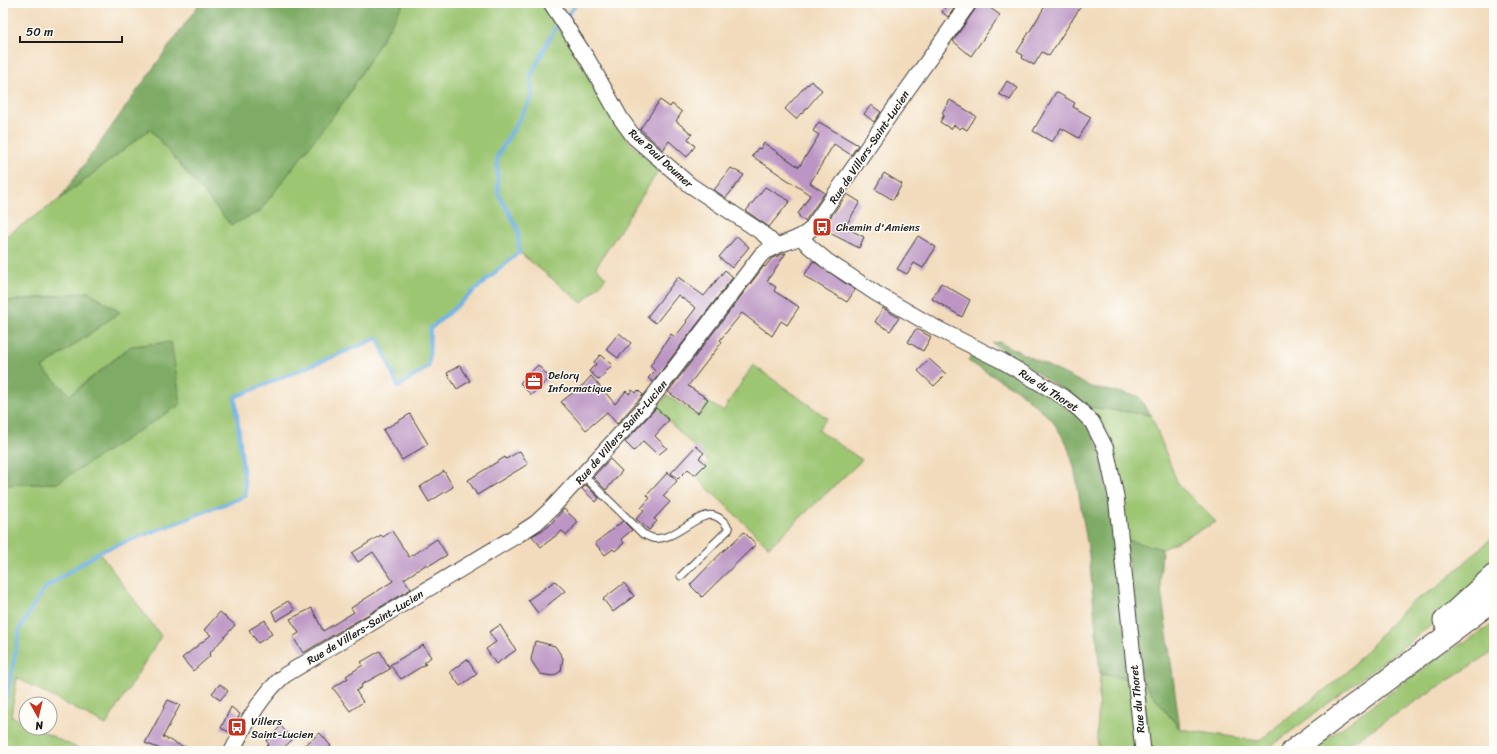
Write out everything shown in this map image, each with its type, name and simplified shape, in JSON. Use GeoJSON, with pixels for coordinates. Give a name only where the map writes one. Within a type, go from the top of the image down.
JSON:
{"type":"FeatureCollection","features":[{"type":"Feature","properties":{"kind":"main road"},"geometry":{"type":"LineString","coordinates":[[1316,733],[1368,683],[1450,617],[1494,575]]}},
{"type":"Feature","properties":{"kind":"main road"},"geometry":{"type":"LineString","coordinates":[[1292,751],[1494,600]]}},
{"type":"Feature","properties":{"kind":"main road"},"geometry":{"type":"LineString","coordinates":[[1316,733],[1380,694],[1494,618]]}},
{"type":"Feature","properties":{"kind":"street","name":"Rue Paul Doumer"},"geometry":{"type":"LineString","coordinates":[[551,3],[588,60],[621,119],[634,137],[690,185],[761,232],[774,246]]}},
{"type":"Feature","properties":{"kind":"street","name":"Rue de Villers-Saint-Lucien"},"geometry":{"type":"LineString","coordinates":[[232,751],[243,729],[260,703],[285,675],[528,528],[552,508],[654,396],[755,262],[766,251],[774,246],[801,237],[811,229],[822,216],[907,90],[969,3]]}},
{"type":"Feature","properties":{"kind":"street","name":"Rue du Thoret"},"geometry":{"type":"LineString","coordinates":[[801,237],[809,246],[828,261],[877,294],[936,328],[1008,364],[1064,397],[1092,422],[1106,449],[1116,496],[1143,751]]}},
{"type":"Feature","properties":{"kind":"lane"},"geometry":{"type":"LineString","coordinates":[[583,475],[643,534],[652,538],[660,538],[671,535],[706,515],[715,516],[723,521],[729,529],[681,576]]}},
{"type":"Feature","properties":{"kind":"green space"},"geometry":{"type":"Polygon","coordinates":[[[200,3],[404,3],[345,100],[259,212],[231,225],[150,129],[59,200],[200,3]]]}},
{"type":"Feature","properties":{"kind":"green space"},"geometry":{"type":"Polygon","coordinates":[[[404,3],[545,3],[628,141],[659,170],[596,267],[606,278],[582,303],[519,252],[430,329],[429,366],[398,387],[378,338],[235,397],[246,496],[99,552],[161,636],[106,725],[58,700],[58,696],[51,696],[17,678],[11,716],[18,719],[18,736],[52,736],[83,751],[3,751],[3,485],[57,483],[131,346],[70,395],[42,368],[120,312],[89,292],[3,302],[3,238],[59,200],[150,129],[231,225],[345,100],[404,3]]]}},
{"type":"Feature","properties":{"kind":"green space"},"geometry":{"type":"Polygon","coordinates":[[[89,292],[120,312],[42,368],[70,395],[131,346],[171,342],[181,404],[57,483],[3,485],[3,302],[89,292]]]}},
{"type":"Feature","properties":{"kind":"green space"},"geometry":{"type":"Polygon","coordinates":[[[999,342],[1091,387],[1138,396],[1151,415],[1088,407],[992,343],[999,342]]]}},
{"type":"Feature","properties":{"kind":"green space"},"geometry":{"type":"Polygon","coordinates":[[[974,351],[1055,399],[1074,413],[1091,430],[1102,457],[1117,554],[1130,679],[1100,674],[1089,554],[1074,466],[1066,442],[1052,420],[1020,392],[968,361],[974,351]]]}},
{"type":"Feature","properties":{"kind":"green space"},"geometry":{"type":"Polygon","coordinates":[[[753,365],[827,418],[818,430],[862,460],[769,547],[696,477],[709,462],[657,409],[667,395],[697,416],[708,402],[723,411],[753,365]]]}},
{"type":"Feature","properties":{"kind":"green space"},"geometry":{"type":"Polygon","coordinates":[[[1088,407],[1151,415],[1178,484],[1216,522],[1162,549],[1126,540],[1103,428],[1088,407]]]}},
{"type":"Feature","properties":{"kind":"green space"},"geometry":{"type":"Polygon","coordinates":[[[1494,536],[1494,569],[1449,612],[1265,751],[1149,751],[1141,680],[1180,729],[1259,741],[1345,674],[1408,605],[1439,586],[1494,536]]]}},
{"type":"Feature","properties":{"kind":"green space"},"geometry":{"type":"Polygon","coordinates":[[[1126,540],[1162,549],[1160,582],[1180,729],[1141,680],[1126,540]]]}},
{"type":"Feature","properties":{"kind":"green space"},"geometry":{"type":"Polygon","coordinates":[[[1494,624],[1494,651],[1338,751],[1310,751],[1435,660],[1494,624]]]}},
{"type":"Feature","properties":{"kind":"green space"},"geometry":{"type":"Polygon","coordinates":[[[1100,674],[1130,679],[1139,751],[1098,751],[1097,735],[1100,674]]]}},
{"type":"Feature","properties":{"kind":"building"},"geometry":{"type":"Polygon","coordinates":[[[948,3],[958,3],[948,17],[942,12],[948,3]]]}},
{"type":"Feature","properties":{"kind":"building"},"geometry":{"type":"Polygon","coordinates":[[[978,3],[983,3],[1000,15],[971,56],[953,41],[978,3]]]}},
{"type":"Feature","properties":{"kind":"building"},"geometry":{"type":"Polygon","coordinates":[[[1047,3],[1083,3],[1049,56],[1042,52],[1034,65],[1022,58],[1023,55],[1017,52],[1047,3]]]}},
{"type":"Feature","properties":{"kind":"building"},"geometry":{"type":"Polygon","coordinates":[[[811,81],[822,90],[796,119],[785,109],[811,81]]]}},
{"type":"Feature","properties":{"kind":"building"},"geometry":{"type":"Polygon","coordinates":[[[1007,81],[1018,88],[1010,100],[999,94],[1007,81]]]}},
{"type":"Feature","properties":{"kind":"building"},"geometry":{"type":"Polygon","coordinates":[[[1056,92],[1075,103],[1073,107],[1091,117],[1079,138],[1061,128],[1052,142],[1033,131],[1056,92]]]}},
{"type":"Feature","properties":{"kind":"building"},"geometry":{"type":"Polygon","coordinates":[[[660,100],[670,107],[672,104],[682,112],[676,121],[692,134],[688,139],[695,146],[687,157],[669,141],[663,150],[640,129],[660,100]]]}},
{"type":"Feature","properties":{"kind":"building"},"geometry":{"type":"Polygon","coordinates":[[[950,100],[976,116],[967,130],[962,127],[960,129],[954,125],[951,129],[940,122],[944,115],[942,113],[950,100]]]}},
{"type":"Feature","properties":{"kind":"building"},"geometry":{"type":"Polygon","coordinates":[[[871,105],[881,112],[874,122],[864,114],[871,105]]]}},
{"type":"Feature","properties":{"kind":"building"},"geometry":{"type":"Polygon","coordinates":[[[819,122],[858,145],[851,155],[834,144],[810,183],[825,193],[805,221],[801,219],[798,214],[810,195],[752,156],[764,143],[799,167],[819,135],[813,131],[819,122]]]}},
{"type":"Feature","properties":{"kind":"building"},"geometry":{"type":"Polygon","coordinates":[[[731,168],[744,175],[726,198],[714,190],[731,168]]]}},
{"type":"Feature","properties":{"kind":"building"},"geometry":{"type":"Polygon","coordinates":[[[884,173],[902,184],[893,200],[875,189],[884,173]]]}},
{"type":"Feature","properties":{"kind":"building"},"geometry":{"type":"Polygon","coordinates":[[[765,187],[790,201],[769,227],[746,211],[765,187]]]}},
{"type":"Feature","properties":{"kind":"building"},"geometry":{"type":"Polygon","coordinates":[[[847,194],[860,202],[845,227],[864,237],[859,248],[822,229],[847,194]]]}},
{"type":"Feature","properties":{"kind":"building"},"geometry":{"type":"Polygon","coordinates":[[[737,236],[749,247],[732,268],[719,257],[737,236]]]}},
{"type":"Feature","properties":{"kind":"building"},"geometry":{"type":"Polygon","coordinates":[[[918,236],[936,247],[923,268],[914,263],[907,274],[897,269],[918,236]]]}},
{"type":"Feature","properties":{"kind":"building"},"geometry":{"type":"Polygon","coordinates":[[[786,253],[767,281],[776,287],[774,291],[799,307],[787,325],[781,321],[772,336],[742,313],[720,340],[722,342],[688,386],[708,399],[698,413],[668,392],[764,266],[765,267],[772,258],[786,253]]]}},
{"type":"Feature","properties":{"kind":"building"},"geometry":{"type":"Polygon","coordinates":[[[813,261],[855,290],[847,302],[804,276],[813,261]]]}},
{"type":"Feature","properties":{"kind":"building"},"geometry":{"type":"Polygon","coordinates":[[[725,270],[733,277],[653,382],[648,378],[655,371],[650,366],[671,334],[675,337],[696,308],[678,295],[656,323],[647,317],[678,277],[704,296],[725,270]]]}},
{"type":"Feature","properties":{"kind":"building"},"geometry":{"type":"Polygon","coordinates":[[[941,283],[970,300],[962,317],[932,299],[941,283]]]}},
{"type":"Feature","properties":{"kind":"building"},"geometry":{"type":"Polygon","coordinates":[[[883,308],[899,318],[890,331],[875,322],[883,308]]]}},
{"type":"Feature","properties":{"kind":"building"},"geometry":{"type":"Polygon","coordinates":[[[915,330],[919,330],[931,337],[923,351],[908,342],[915,330]]]}},
{"type":"Feature","properties":{"kind":"building"},"geometry":{"type":"Polygon","coordinates":[[[619,333],[631,343],[618,358],[606,349],[619,333]]]}},
{"type":"Feature","properties":{"kind":"building"},"geometry":{"type":"Polygon","coordinates":[[[600,355],[612,365],[599,380],[589,371],[596,364],[594,362],[600,355]]]}},
{"type":"Feature","properties":{"kind":"building"},"geometry":{"type":"Polygon","coordinates":[[[929,359],[946,374],[934,386],[918,371],[929,359]]]}},
{"type":"Feature","properties":{"kind":"building"},"geometry":{"type":"Polygon","coordinates":[[[460,365],[470,381],[457,389],[447,373],[460,365]]]}},
{"type":"Feature","properties":{"kind":"building"},"geometry":{"type":"Polygon","coordinates":[[[538,365],[550,378],[531,395],[520,383],[538,365]]]}},
{"type":"Feature","properties":{"kind":"building"},"geometry":{"type":"Polygon","coordinates":[[[591,376],[615,404],[626,391],[629,394],[632,390],[636,393],[638,390],[643,395],[617,424],[607,412],[586,430],[561,402],[584,384],[591,376]]]}},
{"type":"Feature","properties":{"kind":"building"},"geometry":{"type":"Polygon","coordinates":[[[656,408],[669,420],[655,436],[667,448],[658,455],[643,441],[634,451],[625,442],[656,408]]]}},
{"type":"Feature","properties":{"kind":"building"},"geometry":{"type":"Polygon","coordinates":[[[410,414],[428,444],[402,460],[383,430],[410,414]]]}},
{"type":"Feature","properties":{"kind":"building"},"geometry":{"type":"Polygon","coordinates":[[[696,446],[704,453],[699,458],[706,464],[695,475],[688,469],[678,479],[671,473],[696,446]]]}},
{"type":"Feature","properties":{"kind":"building"},"geometry":{"type":"Polygon","coordinates":[[[520,451],[528,464],[477,495],[468,480],[505,457],[506,459],[520,451]]]}},
{"type":"Feature","properties":{"kind":"building"},"geometry":{"type":"Polygon","coordinates":[[[610,459],[622,471],[606,490],[593,477],[610,459]]]}},
{"type":"Feature","properties":{"kind":"building"},"geometry":{"type":"Polygon","coordinates":[[[444,471],[453,487],[429,502],[420,487],[444,471]]]}},
{"type":"Feature","properties":{"kind":"building"},"geometry":{"type":"Polygon","coordinates":[[[668,472],[677,481],[663,496],[670,502],[654,519],[657,521],[649,530],[636,519],[644,510],[641,508],[650,498],[647,495],[668,472]]]}},
{"type":"Feature","properties":{"kind":"building"},"geometry":{"type":"Polygon","coordinates":[[[586,485],[599,498],[596,502],[582,489],[586,485]]]}},
{"type":"Feature","properties":{"kind":"building"},"geometry":{"type":"Polygon","coordinates":[[[564,509],[578,522],[567,535],[562,531],[541,547],[532,536],[548,527],[564,509]]]}},
{"type":"Feature","properties":{"kind":"building"},"geometry":{"type":"Polygon","coordinates":[[[623,521],[632,530],[621,539],[624,543],[615,551],[613,549],[605,555],[595,543],[623,521]]]}},
{"type":"Feature","properties":{"kind":"building"},"geometry":{"type":"Polygon","coordinates":[[[392,531],[409,557],[437,539],[447,555],[428,566],[427,564],[404,579],[411,589],[303,653],[293,637],[299,633],[290,619],[312,608],[323,631],[354,612],[351,608],[393,581],[373,552],[358,562],[352,553],[381,535],[383,537],[392,531]]]}},
{"type":"Feature","properties":{"kind":"building"},"geometry":{"type":"Polygon","coordinates":[[[744,532],[756,544],[702,597],[690,585],[744,532]]]}},
{"type":"Feature","properties":{"kind":"building"},"geometry":{"type":"Polygon","coordinates":[[[555,581],[565,591],[538,613],[528,600],[555,581]]]}},
{"type":"Feature","properties":{"kind":"building"},"geometry":{"type":"Polygon","coordinates":[[[624,583],[634,596],[613,612],[603,599],[624,583]]]}},
{"type":"Feature","properties":{"kind":"building"},"geometry":{"type":"Polygon","coordinates":[[[288,601],[295,610],[276,621],[272,611],[288,601]]]}},
{"type":"Feature","properties":{"kind":"building"},"geometry":{"type":"Polygon","coordinates":[[[220,612],[235,625],[209,654],[210,656],[193,671],[182,658],[211,635],[204,630],[220,612]]]}},
{"type":"Feature","properties":{"kind":"building"},"geometry":{"type":"Polygon","coordinates":[[[265,620],[272,634],[258,643],[249,630],[265,620]]]}},
{"type":"Feature","properties":{"kind":"building"},"geometry":{"type":"Polygon","coordinates":[[[500,625],[516,650],[496,664],[486,649],[496,642],[489,632],[500,625]]]}},
{"type":"Feature","properties":{"kind":"building"},"geometry":{"type":"Polygon","coordinates":[[[535,641],[555,646],[563,658],[561,671],[553,676],[540,674],[531,660],[535,641]]]}},
{"type":"Feature","properties":{"kind":"building"},"geometry":{"type":"Polygon","coordinates":[[[423,645],[431,657],[424,663],[426,664],[401,679],[390,665],[423,645]]]}},
{"type":"Feature","properties":{"kind":"building"},"geometry":{"type":"Polygon","coordinates":[[[380,651],[390,669],[361,685],[362,687],[356,691],[363,702],[350,711],[333,688],[348,678],[346,676],[363,665],[361,662],[380,651]]]}},
{"type":"Feature","properties":{"kind":"building"},"geometry":{"type":"Polygon","coordinates":[[[467,659],[477,674],[460,686],[450,672],[467,659]]]}},
{"type":"Feature","properties":{"kind":"building"},"geometry":{"type":"Polygon","coordinates":[[[220,684],[228,691],[220,700],[212,693],[220,684]]]}},
{"type":"Feature","properties":{"kind":"building"},"geometry":{"type":"Polygon","coordinates":[[[168,700],[180,705],[163,737],[192,751],[166,751],[145,743],[168,700]]]}},
{"type":"Feature","properties":{"kind":"building"},"geometry":{"type":"Polygon","coordinates":[[[231,707],[240,714],[231,733],[221,728],[231,707]]]}},
{"type":"Feature","properties":{"kind":"building"},"geometry":{"type":"Polygon","coordinates":[[[281,726],[292,740],[280,751],[262,751],[269,744],[266,741],[281,726]]]}},
{"type":"Feature","properties":{"kind":"building"},"geometry":{"type":"Polygon","coordinates":[[[320,733],[331,746],[324,751],[297,751],[320,733]]]}},
{"type":"Feature","properties":{"kind":"waterway"},"geometry":{"type":"LineString","coordinates":[[567,15],[578,3]]}},
{"type":"Feature","properties":{"kind":"waterway"},"geometry":{"type":"LineString","coordinates":[[196,515],[246,496],[235,397],[378,338],[398,387],[429,366],[430,329],[519,252],[518,229],[498,193],[497,157],[532,97],[531,75],[554,30],[560,23]]}},
{"type":"Feature","properties":{"kind":"waterway"},"geometry":{"type":"LineString","coordinates":[[3,708],[8,691],[20,628],[44,589],[99,552],[192,517]]}},
{"type":"Feature","properties":{"kind":"place","name":"Chemin d'Amiens"},"geometry":{"type":"Point","coordinates":[822,227]}},
{"type":"Feature","properties":{"kind":"place","name":"Delory Informatique"},"geometry":{"type":"Point","coordinates":[534,381]}},
{"type":"Feature","properties":{"kind":"place","name":"Villers Saint-Lucien"},"geometry":{"type":"Point","coordinates":[237,727]}}]}
